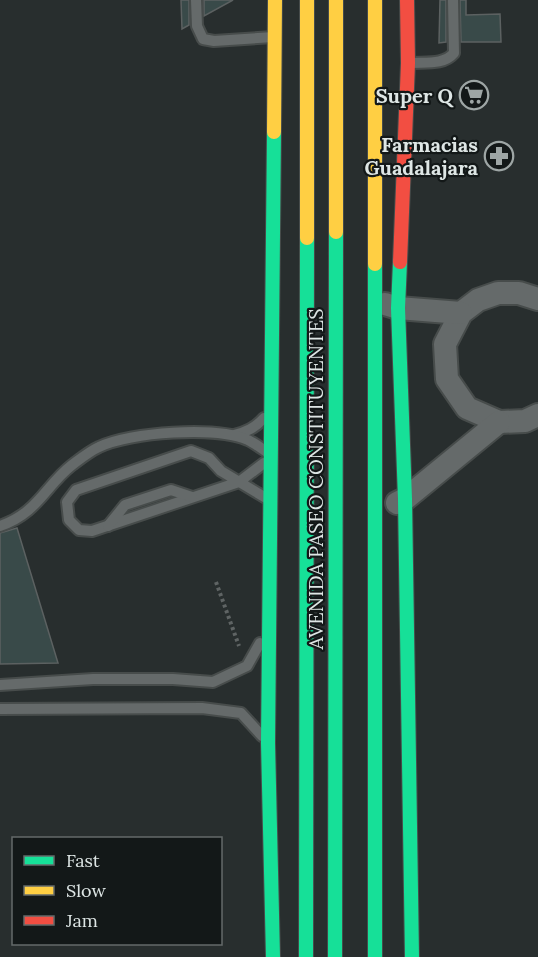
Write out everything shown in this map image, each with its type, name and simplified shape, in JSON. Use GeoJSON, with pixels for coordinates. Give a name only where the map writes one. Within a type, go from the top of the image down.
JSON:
{"type":"FeatureCollection","features":[{"type":"Feature","properties":{"kind":"main road"},"geometry":{"type":"LineString","coordinates":[[273,957],[268,743],[275,0]]}},
{"type":"Feature","properties":{"kind":"main road","name":"AVENIDA PASEO CONSTITUYENTES"},"geometry":{"type":"LineString","coordinates":[[306,957],[307,0]]}},
{"type":"Feature","properties":{"kind":"main road","name":"AVENIDA PASEO CONSTITUYENTES"},"geometry":{"type":"LineString","coordinates":[[335,957],[336,0]]}},
{"type":"Feature","properties":{"kind":"main road"},"geometry":{"type":"LineString","coordinates":[[375,0],[375,957]]}},
{"type":"Feature","properties":{"kind":"main road"},"geometry":{"type":"LineString","coordinates":[[407,0],[408,63],[399,308],[405,499],[412,957]]}},
{"type":"Feature","properties":{"kind":"street"},"geometry":{"type":"LineString","coordinates":[[534,423],[499,422],[467,408],[447,379],[445,344],[461,313],[478,300],[498,293],[519,293],[538,300]]}},
{"type":"Feature","properties":{"kind":"street"},"geometry":{"type":"LineString","coordinates":[[375,301],[399,308],[461,313]]}},
{"type":"Feature","properties":{"kind":"street"},"geometry":{"type":"LineString","coordinates":[[375,514],[405,499],[499,422]]}},
{"type":"Feature","properties":{"kind":"lane"},"geometry":{"type":"LineString","coordinates":[[196,0],[197,26],[203,39],[214,41],[275,37]]}},
{"type":"Feature","properties":{"kind":"lane"},"geometry":{"type":"LineString","coordinates":[[408,63],[441,61],[449,59],[454,53],[453,0]]}},
{"type":"Feature","properties":{"kind":"lane"},"geometry":{"type":"LineString","coordinates":[[232,436],[257,426],[272,409]]}},
{"type":"Feature","properties":{"kind":"lane"},"geometry":{"type":"LineString","coordinates":[[0,526],[22,516],[39,502],[70,466],[99,447],[121,440],[179,432],[232,436],[249,440],[271,456],[252,474],[239,482],[192,497],[171,490],[125,505],[108,526],[92,531],[79,530],[69,520],[67,502],[76,490],[191,451],[209,458],[221,471],[239,482],[269,500]]}},
{"type":"Feature","properties":{"kind":"lane"},"geometry":{"type":"LineString","coordinates":[[0,685],[93,679],[173,679],[213,682],[247,666],[261,641],[270,615]]}},
{"type":"Feature","properties":{"kind":"lane"},"geometry":{"type":"LineString","coordinates":[[0,710],[183,708],[241,712],[268,743]]}},
{"type":"Feature","properties":{"kind":"building"},"geometry":{"type":"Polygon","coordinates":[[[181,0],[189,0],[189,25],[182,29],[181,0]]]}},
{"type":"Feature","properties":{"kind":"building"},"geometry":{"type":"Polygon","coordinates":[[[204,0],[233,0],[204,16],[204,0]]]}},
{"type":"Feature","properties":{"kind":"building"},"geometry":{"type":"Polygon","coordinates":[[[440,0],[446,0],[446,42],[439,43],[440,0]]]}},
{"type":"Feature","properties":{"kind":"building"},"geometry":{"type":"Polygon","coordinates":[[[460,0],[466,0],[466,15],[500,14],[501,42],[461,42],[460,0]]]}},
{"type":"Feature","properties":{"kind":"building"},"geometry":{"type":"Polygon","coordinates":[[[17,528],[58,663],[0,664],[0,533],[17,528]]]}},
{"type":"Feature","properties":{"kind":"traffic: fast"},"geometry":{"type":"LineString","coordinates":[[273,957],[268,743],[274,132]]}},
{"type":"Feature","properties":{"kind":"traffic: fast"},"geometry":{"type":"LineString","coordinates":[[335,957],[336,232]]}},
{"type":"Feature","properties":{"kind":"traffic: fast"},"geometry":{"type":"LineString","coordinates":[[306,957],[307,238]]}},
{"type":"Feature","properties":{"kind":"traffic: fast"},"geometry":{"type":"LineString","coordinates":[[400,262],[398,308],[405,499],[412,957]]}},
{"type":"Feature","properties":{"kind":"traffic: fast"},"geometry":{"type":"LineString","coordinates":[[375,264],[375,957]]}},
{"type":"Feature","properties":{"kind":"traffic: slow"},"geometry":{"type":"LineString","coordinates":[[274,132],[275,0]]}},
{"type":"Feature","properties":{"kind":"traffic: slow"},"geometry":{"type":"LineString","coordinates":[[307,0],[307,238]]}},
{"type":"Feature","properties":{"kind":"traffic: slow"},"geometry":{"type":"LineString","coordinates":[[336,0],[336,232]]}},
{"type":"Feature","properties":{"kind":"traffic: slow"},"geometry":{"type":"LineString","coordinates":[[375,0],[375,264]]}},
{"type":"Feature","properties":{"kind":"traffic: jam"},"geometry":{"type":"LineString","coordinates":[[400,262],[408,63],[407,0]]}},
{"type":"Feature","properties":{"kind":"place","name":"Super Q"},"geometry":{"type":"Point","coordinates":[474,95]}},
{"type":"Feature","properties":{"kind":"place","name":"Farmacias Guadalajara"},"geometry":{"type":"Point","coordinates":[499,156]}}]}
